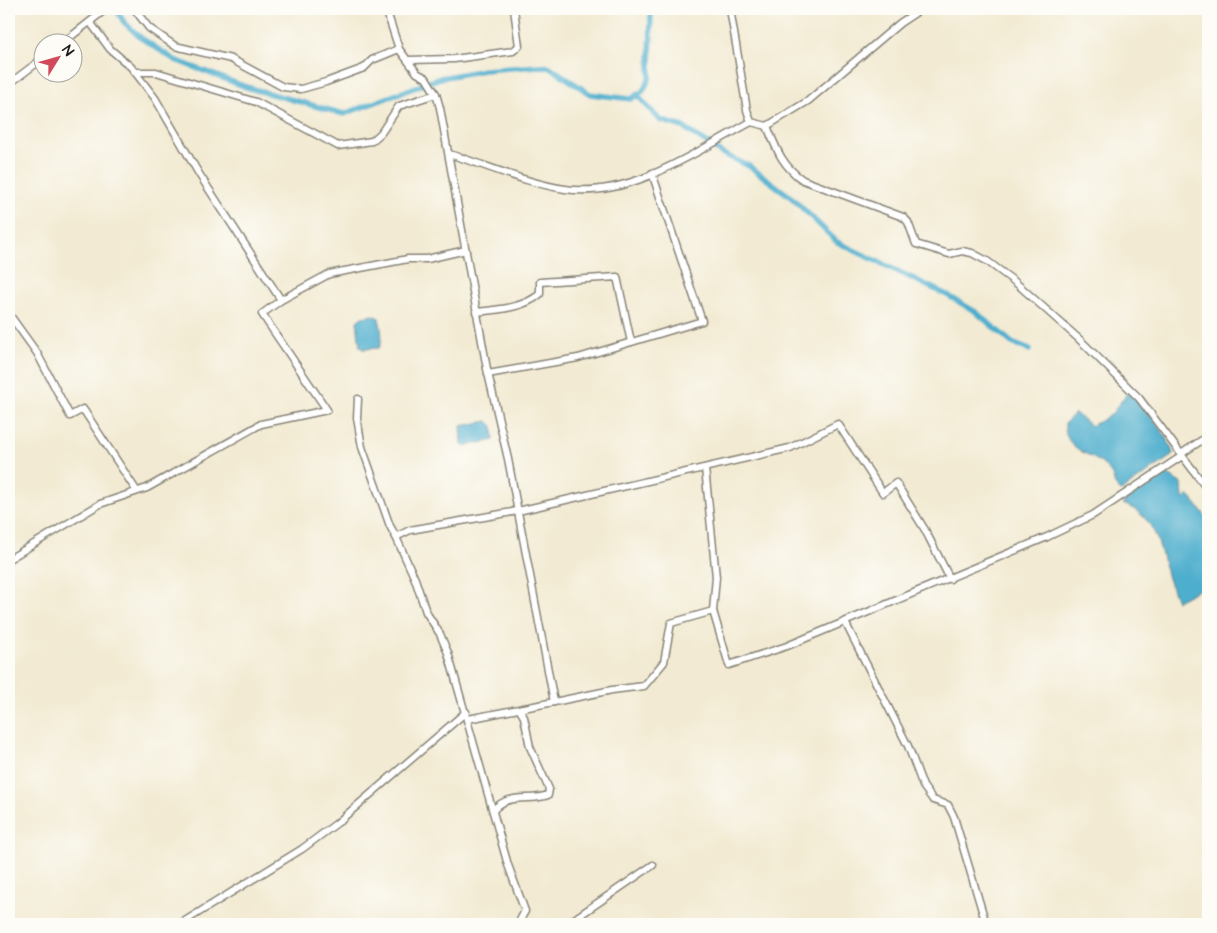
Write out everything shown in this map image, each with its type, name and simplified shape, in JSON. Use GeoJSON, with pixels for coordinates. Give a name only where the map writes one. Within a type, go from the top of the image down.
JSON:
{"type":"FeatureCollection","features":[{"type":"Feature","properties":{"kind":"street"},"geometry":{"type":"LineString","coordinates":[[77,32],[106,9]]}},
{"type":"Feature","properties":{"kind":"street"},"geometry":{"type":"LineString","coordinates":[[386,9],[399,49],[417,73],[426,78],[436,94],[488,374],[518,511],[554,702]]}},
{"type":"Feature","properties":{"kind":"street"},"geometry":{"type":"LineString","coordinates":[[408,60],[444,60],[513,51],[519,46],[514,9]]}},
{"type":"Feature","properties":{"kind":"street"},"geometry":{"type":"LineString","coordinates":[[730,9],[751,122]]}},
{"type":"Feature","properties":{"kind":"street"},"geometry":{"type":"LineString","coordinates":[[448,154],[565,189],[597,190],[686,160],[751,122],[767,126],[808,101],[900,23],[921,9]]}},
{"type":"Feature","properties":{"kind":"street"},"geometry":{"type":"LineString","coordinates":[[135,10],[149,28],[175,46],[230,59],[283,87],[301,89],[326,82],[364,68],[372,60],[399,49]]}},
{"type":"Feature","properties":{"kind":"street"},"geometry":{"type":"LineString","coordinates":[[91,21],[110,49],[135,72],[155,98],[204,182],[281,300]]}},
{"type":"Feature","properties":{"kind":"street"},"geometry":{"type":"LineString","coordinates":[[9,84],[32,67]]}},
{"type":"Feature","properties":{"kind":"street"},"geometry":{"type":"LineString","coordinates":[[135,72],[156,72],[256,102],[338,146],[372,141],[381,133],[400,106],[436,94]]}},
{"type":"Feature","properties":{"kind":"street"},"geometry":{"type":"LineString","coordinates":[[767,126],[782,160],[790,172],[803,180],[903,217],[908,222],[916,244],[949,254],[962,251],[972,253],[987,261],[1015,282],[1066,326],[1139,398],[1208,490]]}},
{"type":"Feature","properties":{"kind":"street"},"geometry":{"type":"LineString","coordinates":[[488,374],[578,358],[702,322],[652,173]]}},
{"type":"Feature","properties":{"kind":"street"},"geometry":{"type":"LineString","coordinates":[[9,559],[100,504],[146,488],[261,424],[327,410],[262,314],[281,300],[329,274],[466,250]]}},
{"type":"Feature","properties":{"kind":"street"},"geometry":{"type":"LineString","coordinates":[[476,312],[497,310],[526,302],[540,294],[540,282],[617,277],[631,342]]}},
{"type":"Feature","properties":{"kind":"street"},"geometry":{"type":"LineString","coordinates":[[9,314],[37,353],[70,416],[83,409],[136,490]]}},
{"type":"Feature","properties":{"kind":"street"},"geometry":{"type":"LineString","coordinates":[[358,399],[357,418],[362,447],[390,526],[415,579],[426,612],[440,634],[448,653],[466,712],[508,865],[524,911],[518,924]]}},
{"type":"Feature","properties":{"kind":"street"},"geometry":{"type":"LineString","coordinates":[[396,537],[410,530],[518,511],[790,448],[838,424],[883,492],[896,483],[925,530],[950,579]]}},
{"type":"Feature","properties":{"kind":"street"},"geometry":{"type":"LineString","coordinates":[[705,468],[716,577],[712,611],[729,665],[787,646],[950,579],[1093,515],[1208,436]]}},
{"type":"Feature","properties":{"kind":"street"},"geometry":{"type":"LineString","coordinates":[[468,719],[612,690],[644,686],[664,662],[671,624],[712,611]]}},
{"type":"Feature","properties":{"kind":"street"},"geometry":{"type":"LineString","coordinates":[[845,622],[908,746],[923,786],[933,800],[948,805],[954,817],[986,924]]}},
{"type":"Feature","properties":{"kind":"street"},"geometry":{"type":"LineString","coordinates":[[493,810],[497,805],[509,799],[548,795],[549,789],[530,747],[524,717],[520,712],[522,708]]}},
{"type":"Feature","properties":{"kind":"street"},"geometry":{"type":"LineString","coordinates":[[180,924],[302,849],[337,823],[466,712]]}},
{"type":"Feature","properties":{"kind":"street"},"geometry":{"type":"LineString","coordinates":[[567,924],[653,865]]}},
{"type":"Feature","properties":{"kind":"water"},"geometry":{"type":"Polygon","coordinates":[[[373,315],[379,318],[382,333],[381,344],[379,348],[362,349],[360,347],[357,321],[362,317],[373,315]]]}},
{"type":"Feature","properties":{"kind":"water"},"geometry":{"type":"Polygon","coordinates":[[[1128,392],[1155,421],[1168,440],[1173,455],[1121,491],[1118,490],[1112,474],[1104,465],[1082,452],[1069,441],[1065,423],[1075,413],[1091,426],[1111,415],[1128,392]]]}},
{"type":"Feature","properties":{"kind":"water"},"geometry":{"type":"Polygon","coordinates":[[[488,421],[493,426],[494,440],[466,446],[462,444],[461,426],[488,421]]]}},
{"type":"Feature","properties":{"kind":"water"},"geometry":{"type":"Polygon","coordinates":[[[1164,472],[1182,484],[1183,498],[1185,499],[1188,495],[1208,519],[1208,585],[1177,601],[1158,543],[1149,524],[1134,509],[1123,504],[1130,496],[1164,472]]]}},
{"type":"Feature","properties":{"kind":"waterway"},"geometry":{"type":"LineString","coordinates":[[116,9],[124,22],[141,38],[175,60],[246,87],[344,114],[440,78],[484,70],[539,66],[550,67],[590,94],[631,99],[643,91],[650,77],[651,9]]}},
{"type":"Feature","properties":{"kind":"waterway"},"geometry":{"type":"LineString","coordinates":[[637,95],[660,120],[683,127],[721,153],[749,166],[791,197],[837,242],[947,295],[976,312],[1012,343],[1030,350]]}}]}
